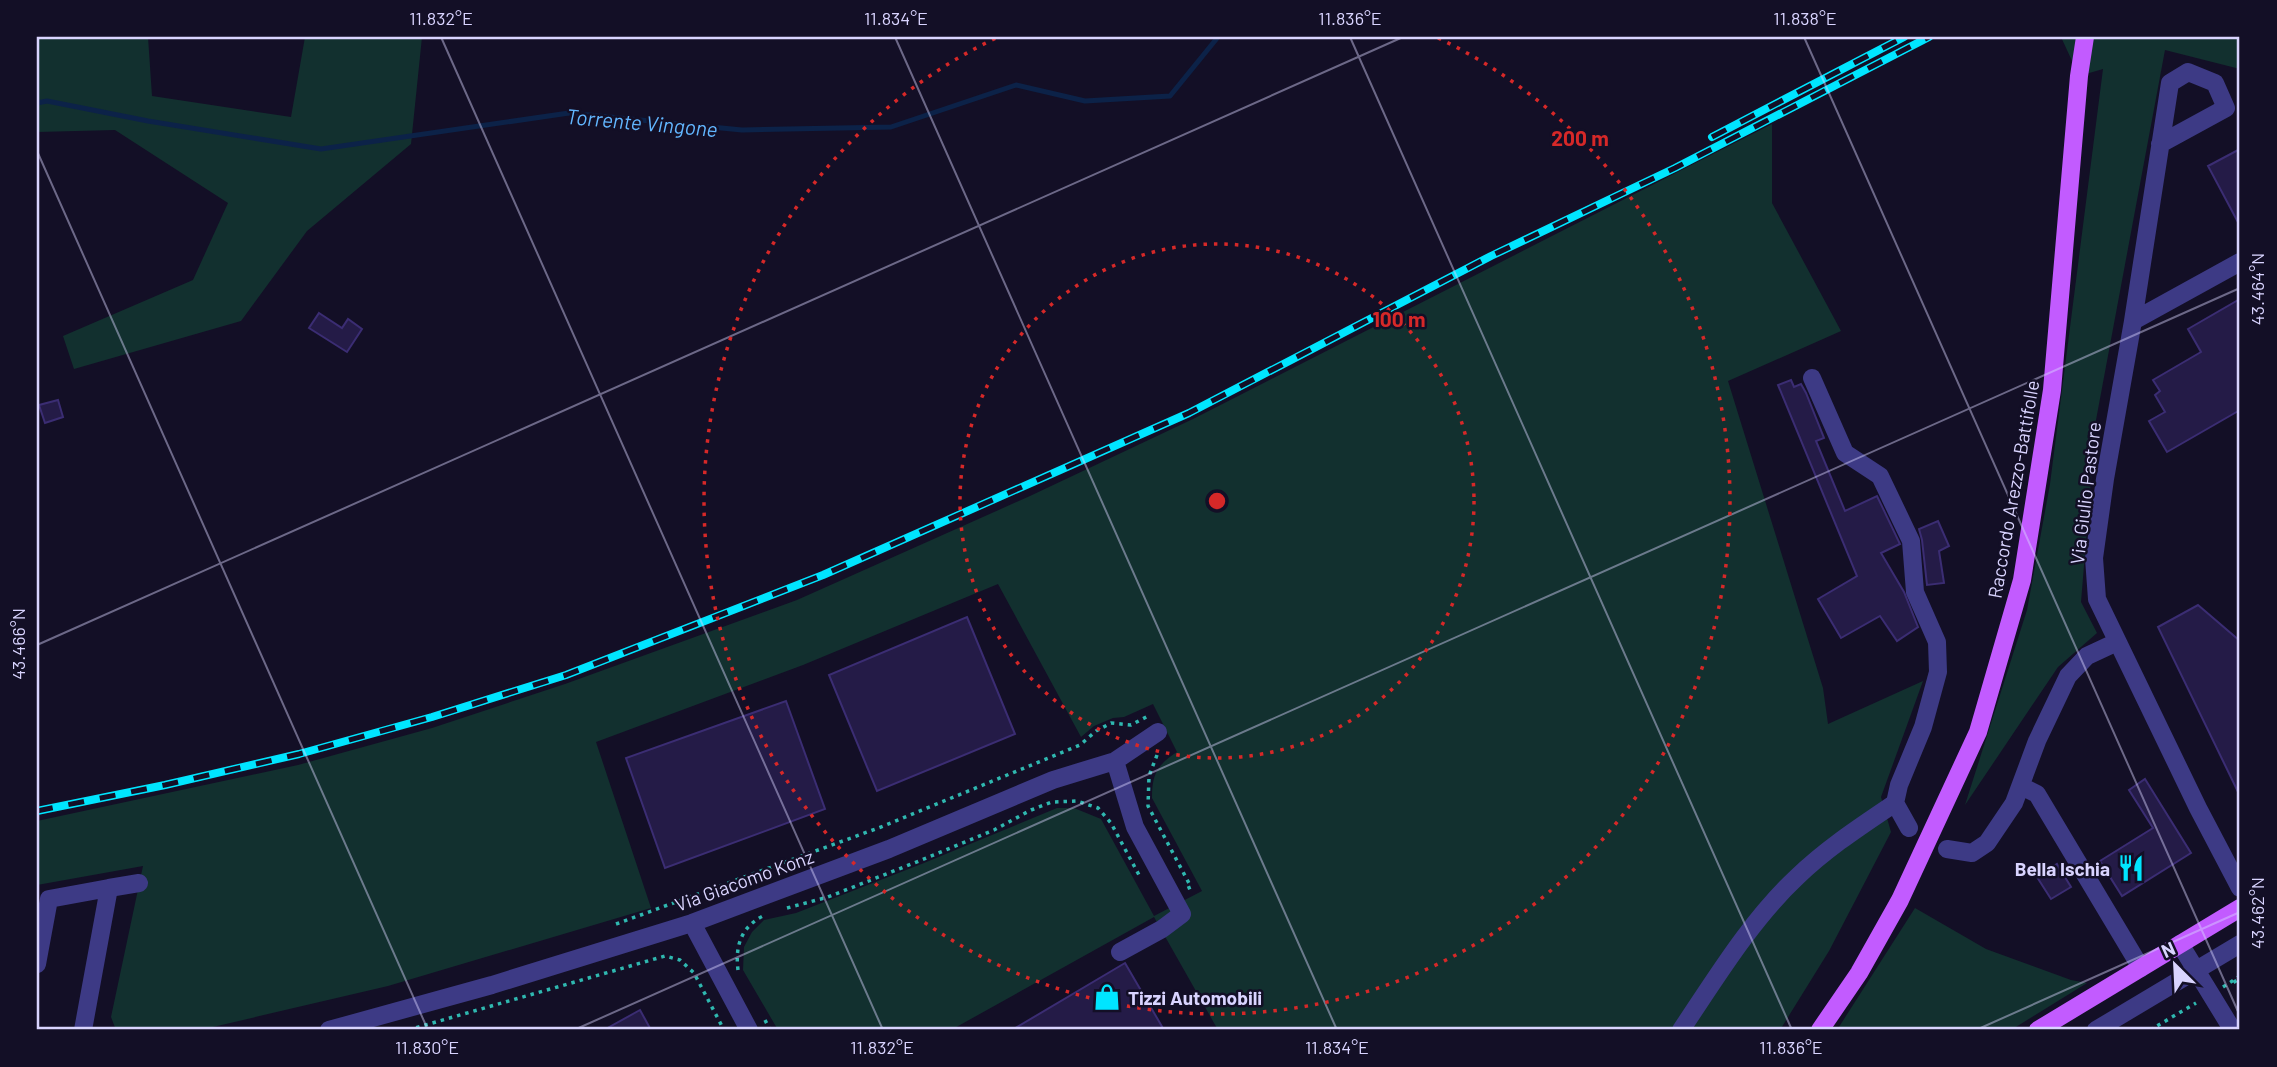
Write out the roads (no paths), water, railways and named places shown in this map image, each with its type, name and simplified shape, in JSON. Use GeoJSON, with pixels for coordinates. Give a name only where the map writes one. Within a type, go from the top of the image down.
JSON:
{"type":"FeatureCollection","features":[{"type":"Feature","properties":{"kind":"main road","name":"Raccordo Arezzo-Battifolle"},"geometry":{"type":"LineString","coordinates":[[1820,1030],[1859,973],[1900,900],[1978,732],[2022,580],[2052,390],[2079,76],[2085,37]]}},
{"type":"Feature","properties":{"kind":"main road"},"geometry":{"type":"LineString","coordinates":[[2038,1030],[2240,908]]}},
{"type":"Feature","properties":{"kind":"street","name":"Via Giulio Pastore"},"geometry":{"type":"LineString","coordinates":[[2161,144],[2105,479],[2094,558],[2097,599],[2198,808],[2240,888]]}},
{"type":"Feature","properties":{"kind":"street"},"geometry":{"type":"LineString","coordinates":[[2133,321],[2240,262]]}},
{"type":"Feature","properties":{"kind":"street"},"geometry":{"type":"LineString","coordinates":[[1812,378],[1845,453],[1881,476],[1911,541],[1915,592],[1937,642],[1938,672],[1923,727],[1899,785],[1895,803],[1909,828]]}},
{"type":"Feature","properties":{"kind":"street"},"geometry":{"type":"LineString","coordinates":[[1947,849],[1972,853],[1987,843],[2014,803],[2037,741],[2068,676],[2087,656],[2117,642]]}},
{"type":"Feature","properties":{"kind":"street","name":"Via Giacomo Konz"},"geometry":{"type":"LineString","coordinates":[[329,1030],[492,985],[692,923],[890,849],[1053,780],[1115,761],[1158,732]]}},
{"type":"Feature","properties":{"kind":"street"},"geometry":{"type":"LineString","coordinates":[[1115,761],[1135,827],[1182,914],[1120,953]]}},
{"type":"Feature","properties":{"kind":"street"},"geometry":{"type":"LineString","coordinates":[[2021,786],[2037,794],[2141,968]]}},
{"type":"Feature","properties":{"kind":"street"},"geometry":{"type":"LineString","coordinates":[[1681,1030],[1762,915],[1795,878],[1829,849],[1895,803]]}},
{"type":"Feature","properties":{"kind":"street"},"geometry":{"type":"LineString","coordinates":[[37,964],[42,908],[49,899],[139,883]]}},
{"type":"Feature","properties":{"kind":"street"},"geometry":{"type":"LineString","coordinates":[[83,1030],[110,888]]}},
{"type":"Feature","properties":{"kind":"street"},"geometry":{"type":"LineString","coordinates":[[692,923],[749,1030]]}},
{"type":"Feature","properties":{"kind":"street"},"geometry":{"type":"LineString","coordinates":[[2180,944],[2232,1029]]}},
{"type":"Feature","properties":{"kind":"street"},"geometry":{"type":"LineString","coordinates":[[2096,1030],[2240,944]]}},
{"type":"Feature","properties":{"kind":"waterway","name":"Torrente Vingone"},"geometry":{"type":"LineString","coordinates":[[37,103],[47,101],[148,121],[321,149],[569,113],[742,130],[891,127],[1016,85],[1085,101],[1170,96],[1218,37]]}},
{"type":"Feature","properties":{"kind":"railway"},"geometry":{"type":"LineString","coordinates":[[1712,137],[1904,37]]}},
{"type":"Feature","properties":{"kind":"railway"},"geometry":{"type":"LineString","coordinates":[[37,811],[299,754],[432,717],[566,675],[823,575],[1189,413],[1491,256],[1675,168],[1929,37]]}},
{"type":"Feature","properties":{"kind":"place","name":"Bella Ischia"},"geometry":{"type":"Point","coordinates":[2131,868]}},
{"type":"Feature","properties":{"kind":"place","name":"Tizzi Automobili"},"geometry":{"type":"Point","coordinates":[1107,997]}}]}
